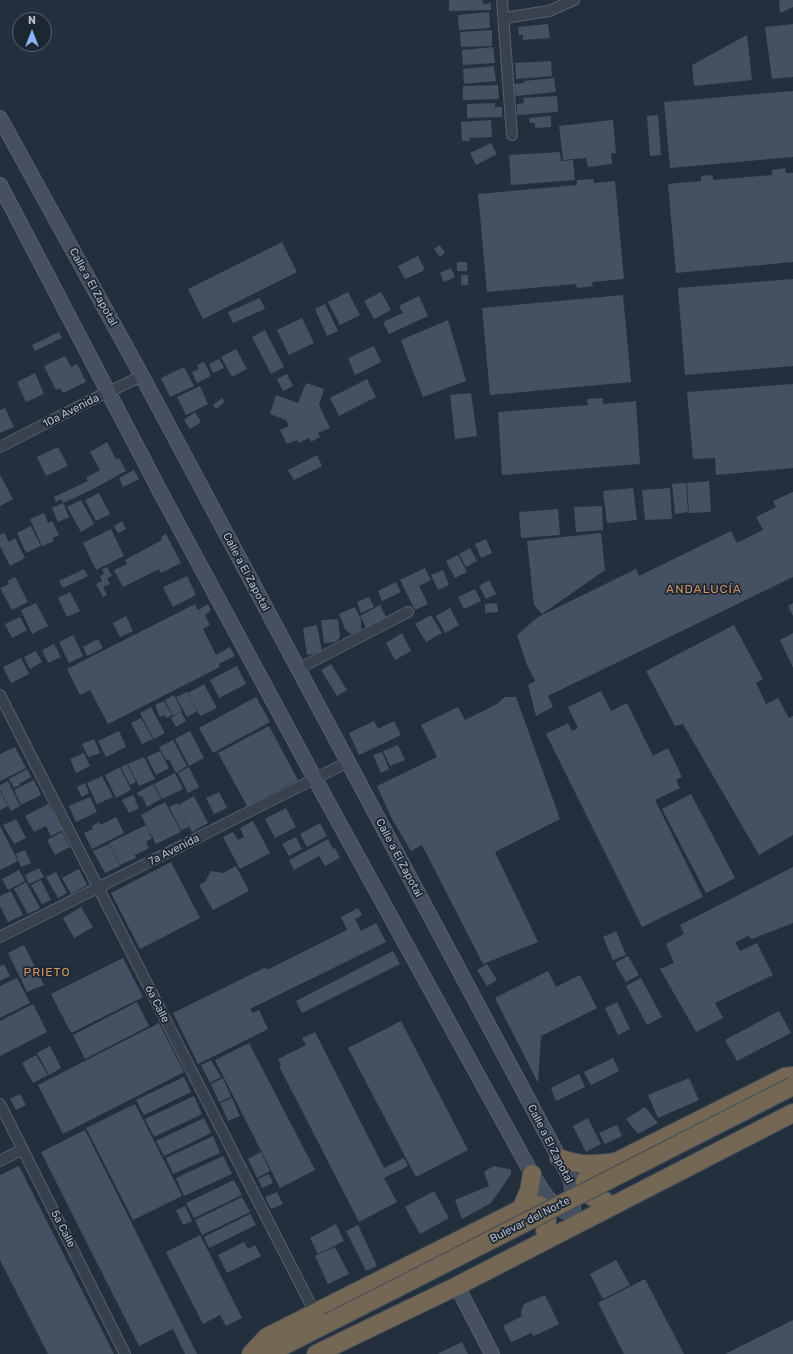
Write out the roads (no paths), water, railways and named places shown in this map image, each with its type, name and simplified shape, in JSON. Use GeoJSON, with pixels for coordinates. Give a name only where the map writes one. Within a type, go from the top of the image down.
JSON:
{"type":"FeatureCollection","features":[{"type":"Feature","properties":{"kind":"highway"},"geometry":{"type":"LineString","coordinates":[[559,1158],[581,1164],[596,1165],[616,1162],[785,1077],[793,1076]]}},
{"type":"Feature","properties":{"kind":"highway","name":"Bulevar del Norte"},"geometry":{"type":"LineString","coordinates":[[267,1354],[322,1318],[793,1086]]}},
{"type":"Feature","properties":{"kind":"highway"},"geometry":{"type":"LineString","coordinates":[[315,1354],[323,1345],[545,1230],[774,1117],[789,1115]]}},
{"type":"Feature","properties":{"kind":"highway"},"geometry":{"type":"LineString","coordinates":[[315,1354],[457,1286],[789,1115]]}},
{"type":"Feature","properties":{"kind":"highway"},"geometry":{"type":"LineString","coordinates":[[596,1165],[586,1179],[584,1186],[586,1192],[595,1199],[605,1201]]}},
{"type":"Feature","properties":{"kind":"highway"},"geometry":{"type":"LineString","coordinates":[[521,1209],[529,1191],[532,1174]]}},
{"type":"Feature","properties":{"kind":"highway"},"geometry":{"type":"LineString","coordinates":[[251,1354],[267,1337],[322,1318],[521,1209],[536,1205],[541,1206],[548,1216],[548,1223],[545,1230]]}},
{"type":"Feature","properties":{"kind":"street"},"geometry":{"type":"LineString","coordinates":[[502,0],[512,135]]}},
{"type":"Feature","properties":{"kind":"street"},"geometry":{"type":"LineString","coordinates":[[504,18],[549,11],[574,0]]}},
{"type":"Feature","properties":{"kind":"street","name":"Calle a El Zapotal"},"geometry":{"type":"LineString","coordinates":[[0,118],[142,376],[559,1158],[572,1184],[573,1216]]}},
{"type":"Feature","properties":{"kind":"street"},"geometry":{"type":"LineString","coordinates":[[0,185],[107,392],[315,779],[532,1174],[545,1196],[573,1216]]}},
{"type":"Feature","properties":{"kind":"street","name":"10a Avenida"},"geometry":{"type":"LineString","coordinates":[[0,447],[107,392],[142,376]]}},
{"type":"Feature","properties":{"kind":"street"},"geometry":{"type":"LineString","coordinates":[[298,669],[408,612]]}},
{"type":"Feature","properties":{"kind":"street","name":"6a Calle"},"geometry":{"type":"LineString","coordinates":[[0,695],[98,888],[322,1318]]}},
{"type":"Feature","properties":{"kind":"street","name":"7a Avenida"},"geometry":{"type":"LineString","coordinates":[[0,937],[348,762]]}},
{"type":"Feature","properties":{"kind":"street","name":"5a Calle"},"geometry":{"type":"LineString","coordinates":[[0,1104],[125,1354]]}},
{"type":"Feature","properties":{"kind":"street"},"geometry":{"type":"LineString","coordinates":[[0,1161],[22,1149]]}},
{"type":"Feature","properties":{"kind":"street"},"geometry":{"type":"LineString","coordinates":[[457,1286],[492,1354]]}},
{"type":"Feature","properties":{"kind":"district","name":"ANDALUCÍA"},"geometry":{"type":"Point","coordinates":[704,590]}},
{"type":"Feature","properties":{"kind":"district","name":"PRIETO"},"geometry":{"type":"Point","coordinates":[47,973]}}]}
